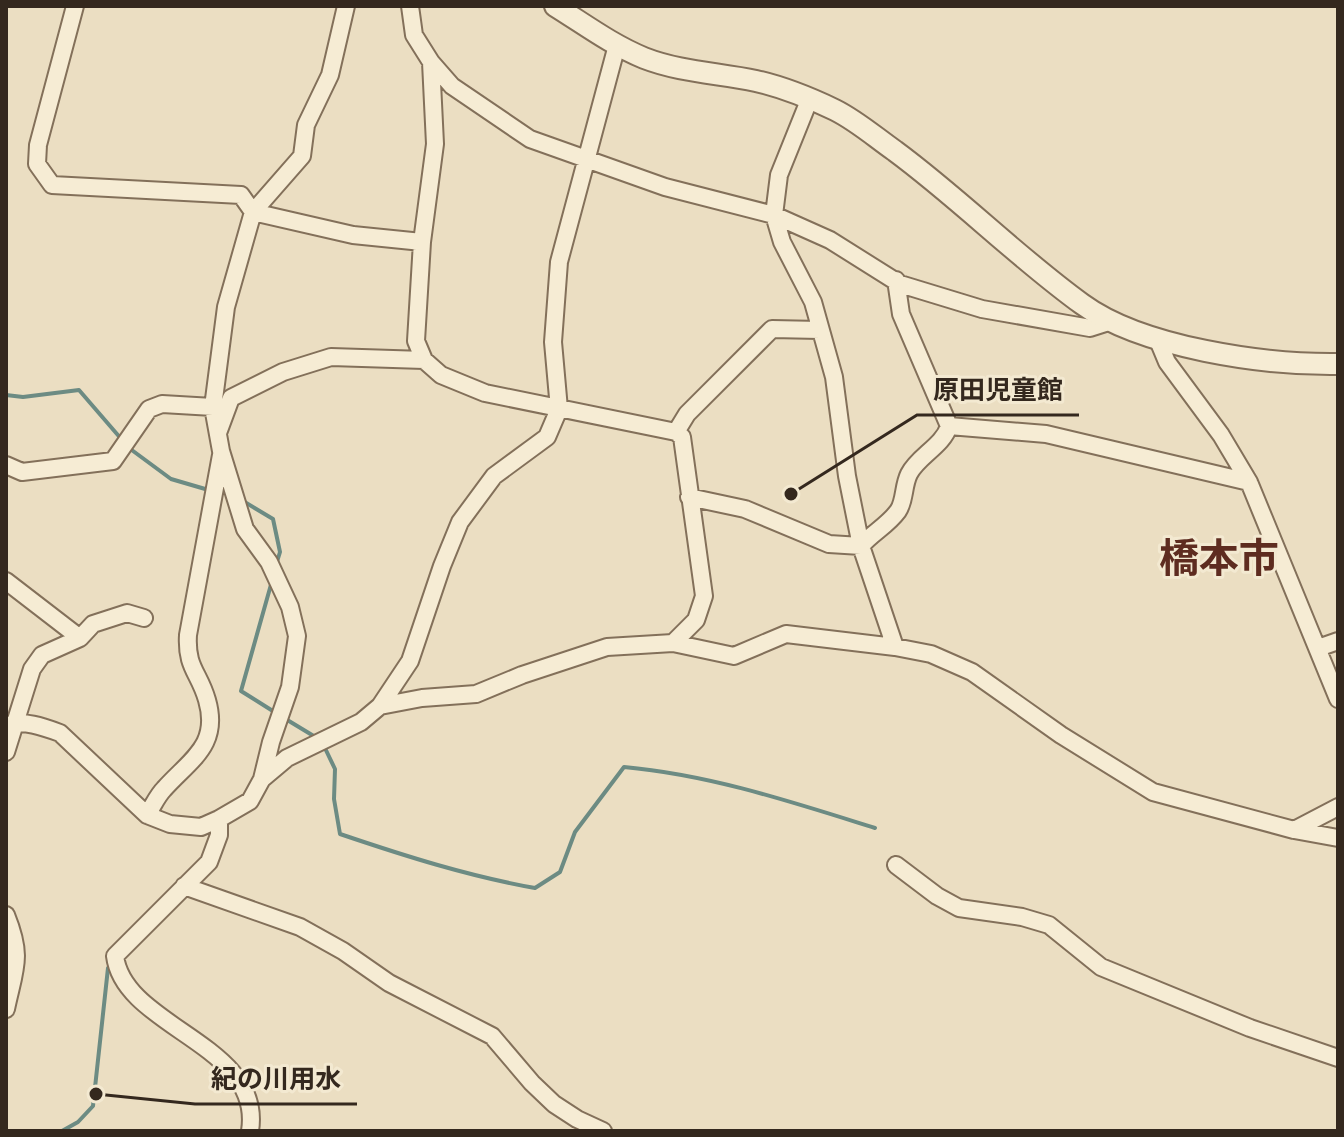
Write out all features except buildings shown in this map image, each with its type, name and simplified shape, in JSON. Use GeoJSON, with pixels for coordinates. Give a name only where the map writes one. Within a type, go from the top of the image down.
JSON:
{"type":"FeatureCollection","features":[{"type":"Feature","properties":{"kind":"street"},"geometry":{"type":"LineString","coordinates":[[75,6],[38,145],[37,164],[52,185],[241,195],[253,212],[353,235],[422,242]]}},
{"type":"Feature","properties":{"kind":"street"},"geometry":{"type":"LineString","coordinates":[[10,724],[42,727],[60,733],[147,815],[170,824],[201,827],[219,819],[250,801],[262,779],[290,687],[297,636],[290,607],[269,562],[245,529],[213,407],[226,307],[253,212],[302,156],[306,125],[330,75],[346,6]]}},
{"type":"Feature","properties":{"kind":"street"},"geometry":{"type":"LineString","coordinates":[[410,6],[414,35],[431,62],[464,94],[530,139],[665,187],[774,215],[830,240],[900,284],[982,309],[1090,328],[1112,321]]}},
{"type":"Feature","properties":{"kind":"street"},"geometry":{"type":"LineString","coordinates":[[555,6],[617,45],[645,58],[699,74],[756,81],[810,98],[850,118],[941,185],[1084,306],[1125,328],[1207,350],[1298,365],[1338,364]]}},
{"type":"Feature","properties":{"kind":"street"},"geometry":{"type":"LineString","coordinates":[[262,779],[287,758],[361,722],[380,706],[410,661],[460,522],[494,476],[547,437],[559,409],[553,342],[559,262],[617,45]]}},
{"type":"Feature","properties":{"kind":"street"},"geometry":{"type":"LineString","coordinates":[[431,62],[435,144],[422,242],[416,341],[424,360],[441,375],[485,393],[676,432],[682,437],[704,596],[696,620],[673,643]]}},
{"type":"Feature","properties":{"kind":"street"},"geometry":{"type":"LineString","coordinates":[[810,98],[779,175],[774,215],[782,242],[813,302],[834,377],[847,476],[861,546],[895,647]]}},
{"type":"Feature","properties":{"kind":"street"},"geometry":{"type":"LineString","coordinates":[[861,546],[873,532],[883,528],[900,508],[908,475],[928,450],[946,436],[949,426],[901,314],[896,280]]}},
{"type":"Feature","properties":{"kind":"street"},"geometry":{"type":"LineString","coordinates":[[676,432],[687,414],[772,329],[820,330]]}},
{"type":"Feature","properties":{"kind":"street"},"geometry":{"type":"LineString","coordinates":[[1157,338],[1167,362],[1221,435],[1249,482],[1338,699]]}},
{"type":"Feature","properties":{"kind":"street"},"geometry":{"type":"LineString","coordinates":[[147,815],[161,792],[203,749],[212,727],[207,698],[187,655],[188,635],[220,443],[231,398],[283,372],[331,357],[424,360]]}},
{"type":"Feature","properties":{"kind":"street"},"geometry":{"type":"LineString","coordinates":[[6,465],[22,472],[113,461],[149,409],[162,404],[213,407]]}},
{"type":"Feature","properties":{"kind":"street"},"geometry":{"type":"LineString","coordinates":[[949,426],[1046,434],[1249,482]]}},
{"type":"Feature","properties":{"kind":"street"},"geometry":{"type":"LineString","coordinates":[[689,497],[745,509],[829,544],[861,546]]}},
{"type":"Feature","properties":{"kind":"street"},"geometry":{"type":"LineString","coordinates":[[6,581],[80,638]]}},
{"type":"Feature","properties":{"kind":"street"},"geometry":{"type":"LineString","coordinates":[[6,752],[10,724],[32,669],[42,655],[80,638],[93,624],[127,613],[144,618]]}},
{"type":"Feature","properties":{"kind":"street"},"geometry":{"type":"LineString","coordinates":[[380,706],[422,698],[476,694],[607,647],[673,643],[734,656],[786,634],[895,647],[931,654],[972,672],[1061,735],[1153,792],[1294,830],[1338,838]]}},
{"type":"Feature","properties":{"kind":"street"},"geometry":{"type":"LineString","coordinates":[[1318,648],[1338,641]]}},
{"type":"Feature","properties":{"kind":"street"},"geometry":{"type":"LineString","coordinates":[[1294,830],[1338,807]]}},
{"type":"Feature","properties":{"kind":"street"},"geometry":{"type":"LineString","coordinates":[[219,819],[219,835],[209,862],[115,956],[117,969],[148,1006],[223,1062],[244,1085],[251,1108],[250,1131]]}},
{"type":"Feature","properties":{"kind":"street"},"geometry":{"type":"LineString","coordinates":[[896,865],[937,896],[959,908],[1022,917],[1049,925],[1101,967],[1250,1028],[1338,1058]]}},
{"type":"Feature","properties":{"kind":"street"},"geometry":{"type":"LineString","coordinates":[[184,886],[300,927],[343,951],[389,983],[492,1036],[554,1104],[603,1131]]}},
{"type":"Feature","properties":{"kind":"street"},"geometry":{"type":"LineString","coordinates":[[6,915],[18,955],[6,1009]]}},
{"type":"Feature","properties":{"kind":"waterway"},"geometry":{"type":"LineString","coordinates":[[6,395],[23,397],[79,390],[123,441]]}},
{"type":"Feature","properties":{"kind":"waterway"},"geometry":{"type":"LineString","coordinates":[[129,448],[171,479],[212,491]]}},
{"type":"Feature","properties":{"kind":"waterway"},"geometry":{"type":"LineString","coordinates":[[243,501],[273,519],[280,552],[276,565]]}},
{"type":"Feature","properties":{"kind":"waterway"},"geometry":{"type":"LineString","coordinates":[[272,581],[241,691],[276,713]]}},
{"type":"Feature","properties":{"kind":"waterway"},"geometry":{"type":"LineString","coordinates":[[284,718],[317,738]]}},
{"type":"Feature","properties":{"kind":"waterway"},"geometry":{"type":"LineString","coordinates":[[323,744],[335,769],[334,799],[340,834],[437,865],[535,888],[560,872],[575,832],[624,767],[720,783],[875,828]]}},
{"type":"Feature","properties":{"kind":"waterway"},"geometry":{"type":"LineString","coordinates":[[62,1131],[78,1122],[93,1106],[108,968]]}},
{"type":"Feature","properties":{"kind":"place","name":"原田児童館"},"geometry":{"type":"Point","coordinates":[791,494]}},
{"type":"Feature","properties":{"kind":"place","name":"紀の川用水"},"geometry":{"type":"Point","coordinates":[96,1094]}},
{"type":"Feature","properties":{"kind":"district","name":"橋本市"},"geometry":{"type":"Point","coordinates":[1219,557]}}]}
